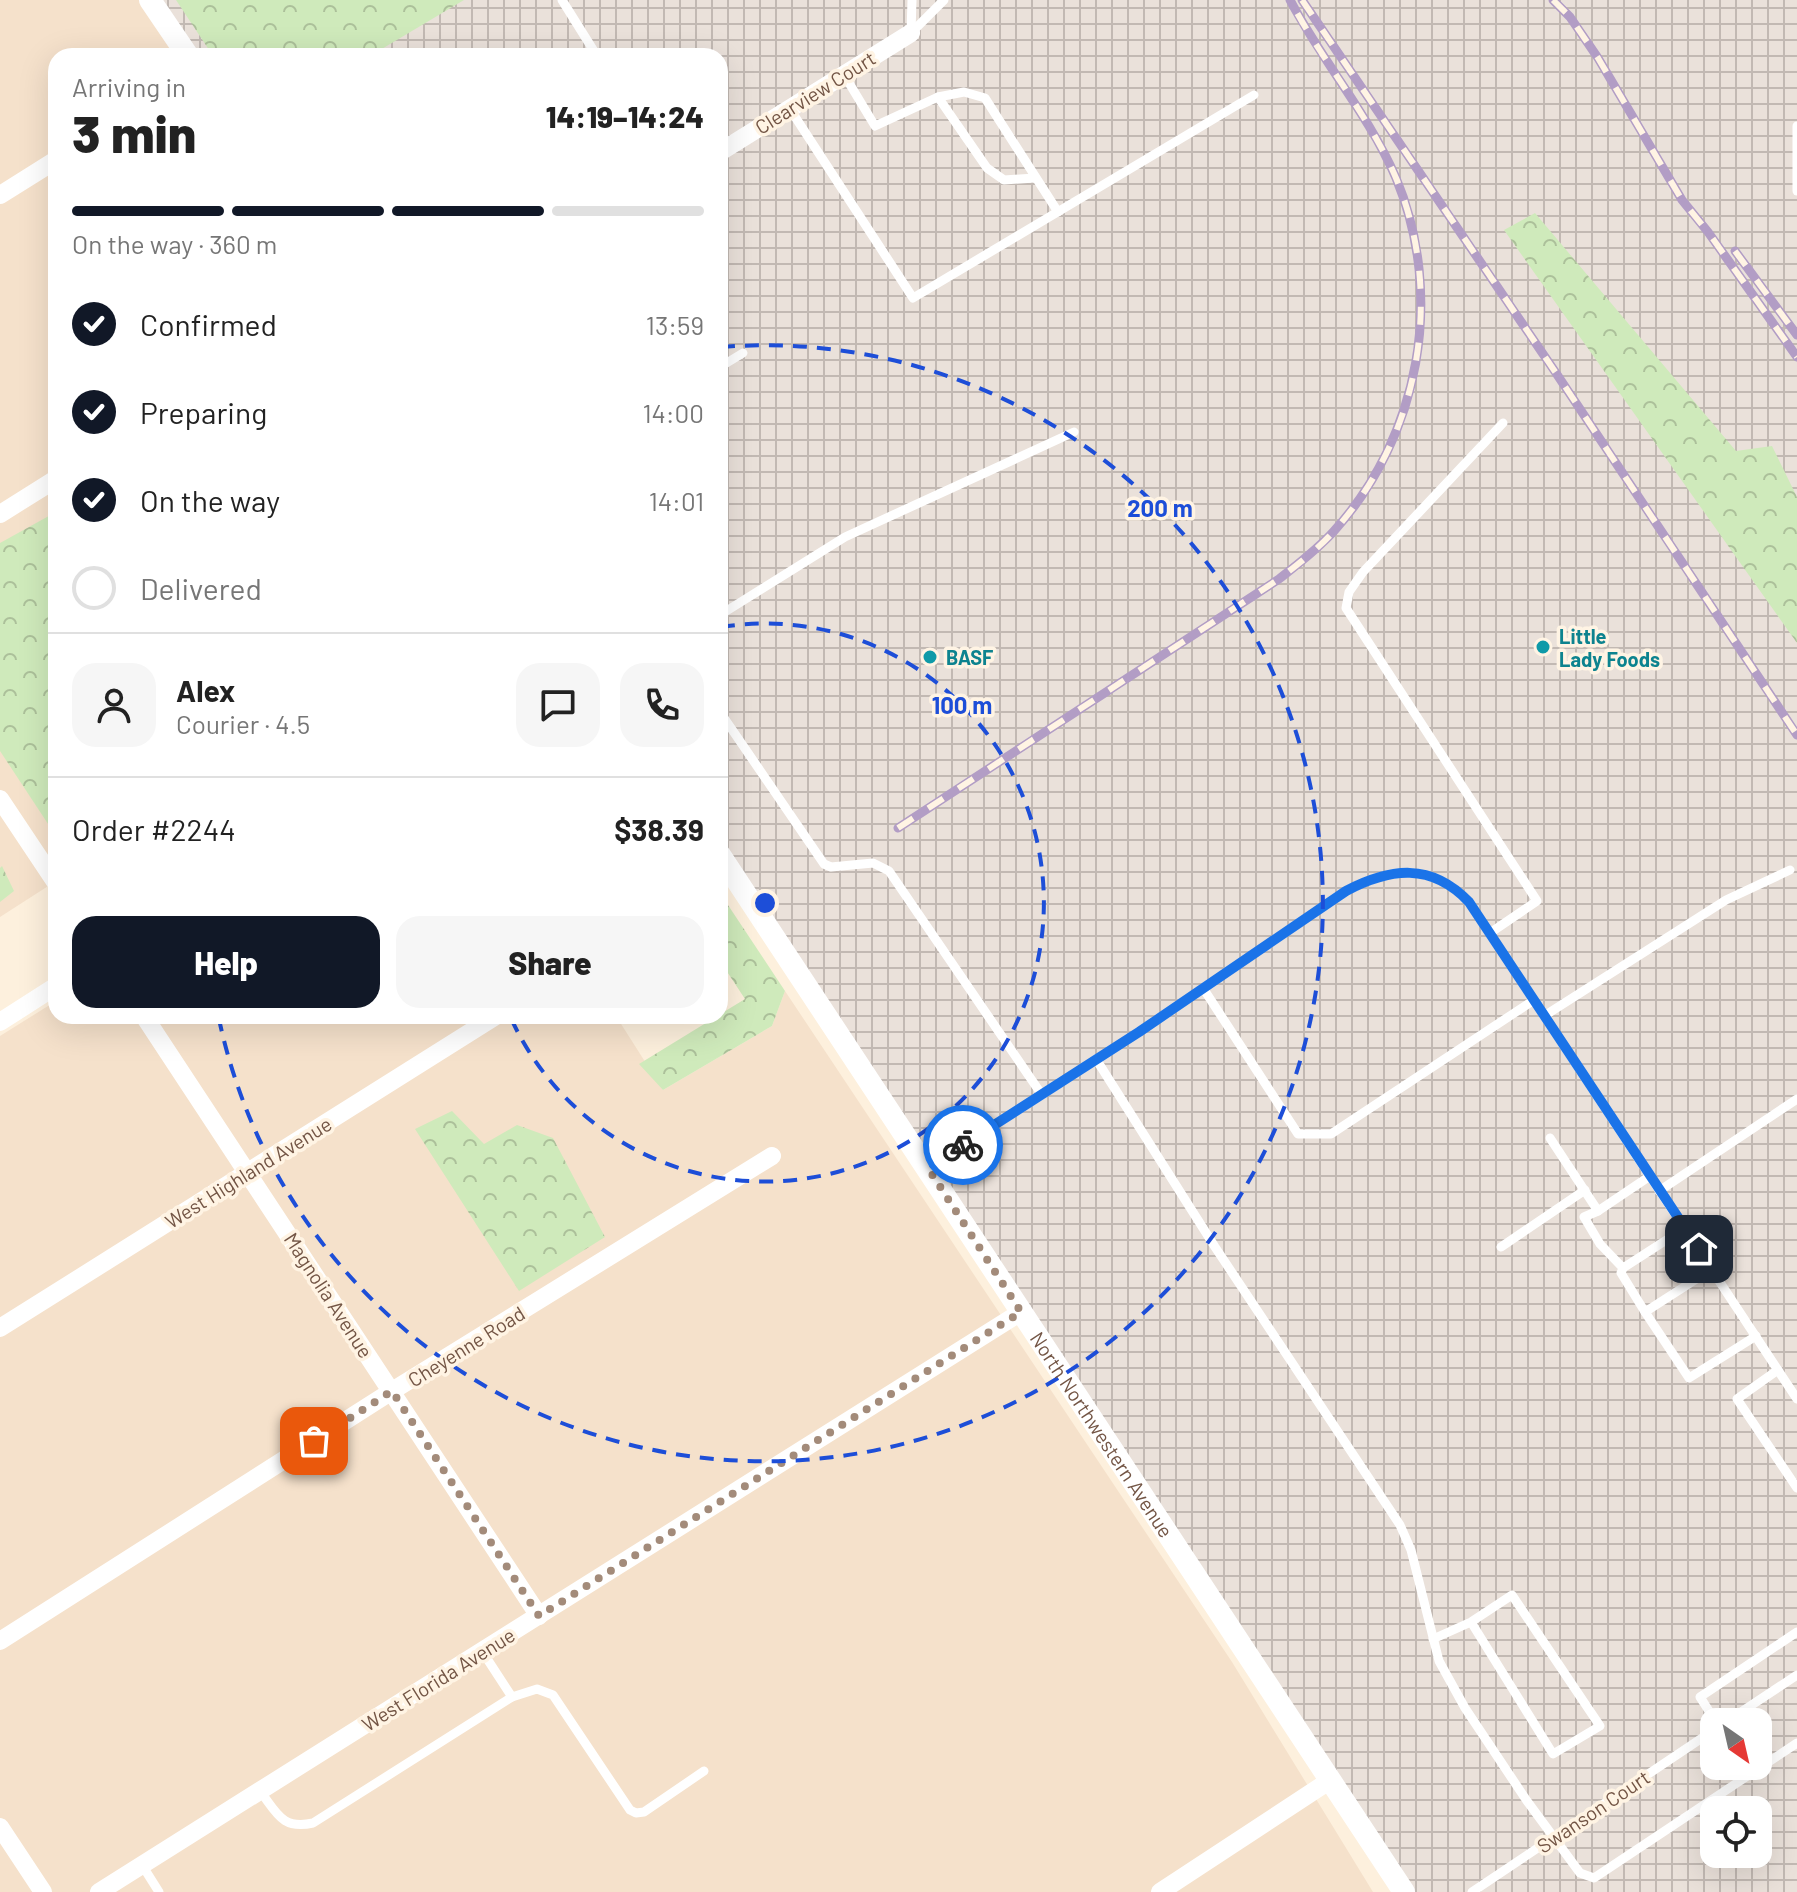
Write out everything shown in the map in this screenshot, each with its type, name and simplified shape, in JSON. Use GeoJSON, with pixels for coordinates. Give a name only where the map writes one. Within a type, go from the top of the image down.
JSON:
{"type":"FeatureCollection","features":[{"type":"Feature","properties":{"kind":"street"},"geometry":{"type":"LineString","coordinates":[[150,0],[183,48]]}},
{"type":"Feature","properties":{"kind":"street","name":"Clearview Court"},"geometry":{"type":"LineString","coordinates":[[728,147],[911,33]]}},
{"type":"Feature","properties":{"kind":"street"},"geometry":{"type":"LineString","coordinates":[[0,195],[48,165]]}},
{"type":"Feature","properties":{"kind":"street"},"geometry":{"type":"LineString","coordinates":[[0,514],[48,484]]}},
{"type":"Feature","properties":{"kind":"street"},"geometry":{"type":"LineString","coordinates":[[0,799],[48,871]]}},
{"type":"Feature","properties":{"kind":"street"},"geometry":{"type":"LineString","coordinates":[[0,834],[16,823]]}},
{"type":"Feature","properties":{"kind":"street","name":"North Northwestern Avenue"},"geometry":{"type":"LineString","coordinates":[[728,867],[1404,1892]]}},
{"type":"Feature","properties":{"kind":"street"},"geometry":{"type":"LineString","coordinates":[[0,1022],[48,991]]}},
{"type":"Feature","properties":{"kind":"street","name":"Magnolia Avenue"},"geometry":{"type":"LineString","coordinates":[[149,1024],[539,1616]]}},
{"type":"Feature","properties":{"kind":"street","name":"West Highland Avenue"},"geometry":{"type":"LineString","coordinates":[[0,1328],[483,1024]]}},
{"type":"Feature","properties":{"kind":"street","name":"Cheyenne Road"},"geometry":{"type":"LineString","coordinates":[[0,1641],[392,1391],[772,1156]]}},
{"type":"Feature","properties":{"kind":"street","name":"West Florida Avenue"},"geometry":{"type":"LineString","coordinates":[[99,1892],[1021,1312]]}},
{"type":"Feature","properties":{"kind":"street"},"geometry":{"type":"LineString","coordinates":[[1160,1892],[1329,1781]]}},
{"type":"Feature","properties":{"kind":"street"},"geometry":{"type":"LineString","coordinates":[[0,1827],[43,1892]]}},
{"type":"Feature","properties":{"kind":"lane"},"geometry":{"type":"LineString","coordinates":[[562,0],[592,48]]}},
{"type":"Feature","properties":{"kind":"lane"},"geometry":{"type":"LineString","coordinates":[[911,33],[912,0]]}},
{"type":"Feature","properties":{"kind":"lane"},"geometry":{"type":"LineString","coordinates":[[911,33],[944,0]]}},
{"type":"Feature","properties":{"kind":"lane"},"geometry":{"type":"LineString","coordinates":[[843,73],[875,126],[938,97],[964,92],[985,98],[1058,212]]}},
{"type":"Feature","properties":{"kind":"lane"},"geometry":{"type":"LineString","coordinates":[[790,109],[913,298],[1254,95]]}},
{"type":"Feature","properties":{"kind":"lane"},"geometry":{"type":"LineString","coordinates":[[938,97],[987,168],[1004,180],[1035,178]]}},
{"type":"Feature","properties":{"kind":"lane"},"geometry":{"type":"LineString","coordinates":[[1797,126],[1797,191]]}},
{"type":"Feature","properties":{"kind":"lane"},"geometry":{"type":"LineString","coordinates":[[728,362],[743,353]]}},
{"type":"Feature","properties":{"kind":"lane"},"geometry":{"type":"LineString","coordinates":[[1490,933],[1537,901],[1346,608],[1349,592],[1363,572],[1503,423]]}},
{"type":"Feature","properties":{"kind":"lane"},"geometry":{"type":"LineString","coordinates":[[728,610],[845,537],[1074,432]]}},
{"type":"Feature","properties":{"kind":"lane"},"geometry":{"type":"LineString","coordinates":[[728,724],[824,864],[831,867],[873,863],[889,871],[1042,1095]]}},
{"type":"Feature","properties":{"kind":"lane"},"geometry":{"type":"LineString","coordinates":[[1544,1016],[1726,900],[1790,870]]}},
{"type":"Feature","properties":{"kind":"lane"},"geometry":{"type":"LineString","coordinates":[[928,1168],[1346,891],[1383,874],[1403,872],[1430,876],[1460,893],[1469,902],[1797,1399]]}},
{"type":"Feature","properties":{"kind":"lane"},"geometry":{"type":"LineString","coordinates":[[1203,988],[1298,1134],[1331,1134],[1534,1000]]}},
{"type":"Feature","properties":{"kind":"lane"},"geometry":{"type":"LineString","coordinates":[[1096,1059],[1215,1247],[1400,1525],[1411,1550],[1439,1661],[1465,1708],[1580,1873],[1594,1878],[1797,1743]]}},
{"type":"Feature","properties":{"kind":"lane"},"geometry":{"type":"LineString","coordinates":[[1659,1191],[1797,1099]]}},
{"type":"Feature","properties":{"kind":"lane"},"geometry":{"type":"LineString","coordinates":[[1550,1138],[1598,1211]]}},
{"type":"Feature","properties":{"kind":"lane"},"geometry":{"type":"LineString","coordinates":[[1623,1268],[1600,1244],[1584,1217],[1650,1176]]}},
{"type":"Feature","properties":{"kind":"lane"},"geometry":{"type":"LineString","coordinates":[[1501,1247],[1585,1190]]}},
{"type":"Feature","properties":{"kind":"lane"},"geometry":{"type":"LineString","coordinates":[[1685,1228],[1623,1268],[1621,1273],[1645,1312],[1689,1378],[1756,1336]]}},
{"type":"Feature","properties":{"kind":"lane"},"geometry":{"type":"LineString","coordinates":[[1645,1312],[1712,1269]]}},
{"type":"Feature","properties":{"kind":"lane"},"geometry":{"type":"LineString","coordinates":[[1778,1370],[1737,1399],[1797,1488]]}},
{"type":"Feature","properties":{"kind":"lane"},"geometry":{"type":"LineString","coordinates":[[1433,1639],[1471,1622],[1512,1595],[1600,1726],[1553,1754],[1471,1622]]}},
{"type":"Feature","properties":{"kind":"lane"},"geometry":{"type":"LineString","coordinates":[[1707,1708],[1700,1697],[1797,1632]]}},
{"type":"Feature","properties":{"kind":"lane"},"geometry":{"type":"LineString","coordinates":[[482,1651],[512,1697]]}},
{"type":"Feature","properties":{"kind":"lane"},"geometry":{"type":"LineString","coordinates":[[1747,1708],[1797,1675]]}},
{"type":"Feature","properties":{"kind":"lane"},"geometry":{"type":"LineString","coordinates":[[260,1791],[281,1820],[298,1826],[313,1823],[512,1697],[537,1689],[553,1695],[630,1810],[636,1813],[644,1812],[704,1771]]}},
{"type":"Feature","properties":{"kind":"lane","name":"Swanson Court"},"geometry":{"type":"LineString","coordinates":[[1472,1892],[1700,1739]]}},
{"type":"Feature","properties":{"kind":"lane"},"geometry":{"type":"LineString","coordinates":[[142,1865],[159,1892]]}},
{"type":"Feature","properties":{"kind":"shaded area"},"geometry":{"type":"Polygon","coordinates":[[[0,0],[145,0],[176,48],[48,48],[48,886],[0,917],[0,0]]]}},
{"type":"Feature","properties":{"kind":"shaded area"},"geometry":{"type":"Polygon","coordinates":[[[145,0],[1797,0],[1797,1892],[1399,1892],[728,879],[728,48],[177,48],[145,0]]]}},
{"type":"Feature","properties":{"kind":"shaded area"},"geometry":{"type":"Polygon","coordinates":[[[785,991],[1232,1662],[1373,1892],[0,1892],[0,1036],[48,1006],[48,1024],[621,1024],[663,1090],[772,1026],[785,991]]]}},
{"type":"Feature","properties":{"kind":"green space"},"geometry":{"type":"Polygon","coordinates":[[[176,0],[464,0],[383,48],[208,48],[176,0]]]}},
{"type":"Feature","properties":{"kind":"green space"},"geometry":{"type":"Polygon","coordinates":[[[1535,213],[1736,451],[1772,446],[1797,497],[1797,643],[1504,230],[1535,213]]]}},
{"type":"Feature","properties":{"kind":"green space"},"geometry":{"type":"Polygon","coordinates":[[[48,516],[48,824],[0,751],[0,543],[48,516]]]}},
{"type":"Feature","properties":{"kind":"green space"},"geometry":{"type":"Polygon","coordinates":[[[2,866],[14,891],[0,902],[0,868],[2,866]]]}},
{"type":"Feature","properties":{"kind":"green space"},"geometry":{"type":"Polygon","coordinates":[[[728,905],[785,991],[772,1026],[663,1090],[639,1064],[704,1024],[728,1024],[728,1009],[745,999],[728,973],[728,905]]]}},
{"type":"Feature","properties":{"kind":"green space"},"geometry":{"type":"Polygon","coordinates":[[[452,1111],[484,1144],[517,1125],[553,1138],[605,1237],[519,1291],[415,1129],[452,1111]]]}},
{"type":"Feature","properties":{"kind":"railway"},"geometry":{"type":"LineString","coordinates":[[898,828],[1279,579],[1334,531],[1363,493],[1387,452],[1404,409],[1416,363],[1421,316],[1419,270],[1411,223],[1385,155],[1290,0]]}},
{"type":"Feature","properties":{"kind":"railway"},"geometry":{"type":"LineString","coordinates":[[1302,0],[1797,735]]}},
{"type":"Feature","properties":{"kind":"railway"},"geometry":{"type":"LineString","coordinates":[[1553,0],[1570,17],[1598,58],[1682,200],[1797,357]]}},
{"type":"Feature","properties":{"kind":"railway"},"geometry":{"type":"LineString","coordinates":[[1735,251],[1797,335]]}},
{"type":"Feature","properties":{"kind":"way so far"},"geometry":{"type":"LineString","coordinates":[[314,1441],[392,1391],[539,1616],[1021,1312],[928,1168],[963,1145]]}},
{"type":"Feature","properties":{"kind":"place","name":"Little Lady Foods"},"geometry":{"type":"Point","coordinates":[1543,647]}},
{"type":"Feature","properties":{"kind":"place","name":"BASF"},"geometry":{"type":"Point","coordinates":[930,657]}},
{"type":"Feature","properties":{"kind":"route"},"geometry":{"type":"LineString","coordinates":[[963,1145],[1139,1032],[1346,891],[1383,874],[1403,872],[1430,876],[1460,893],[1469,902],[1699,1249]]}}]}
